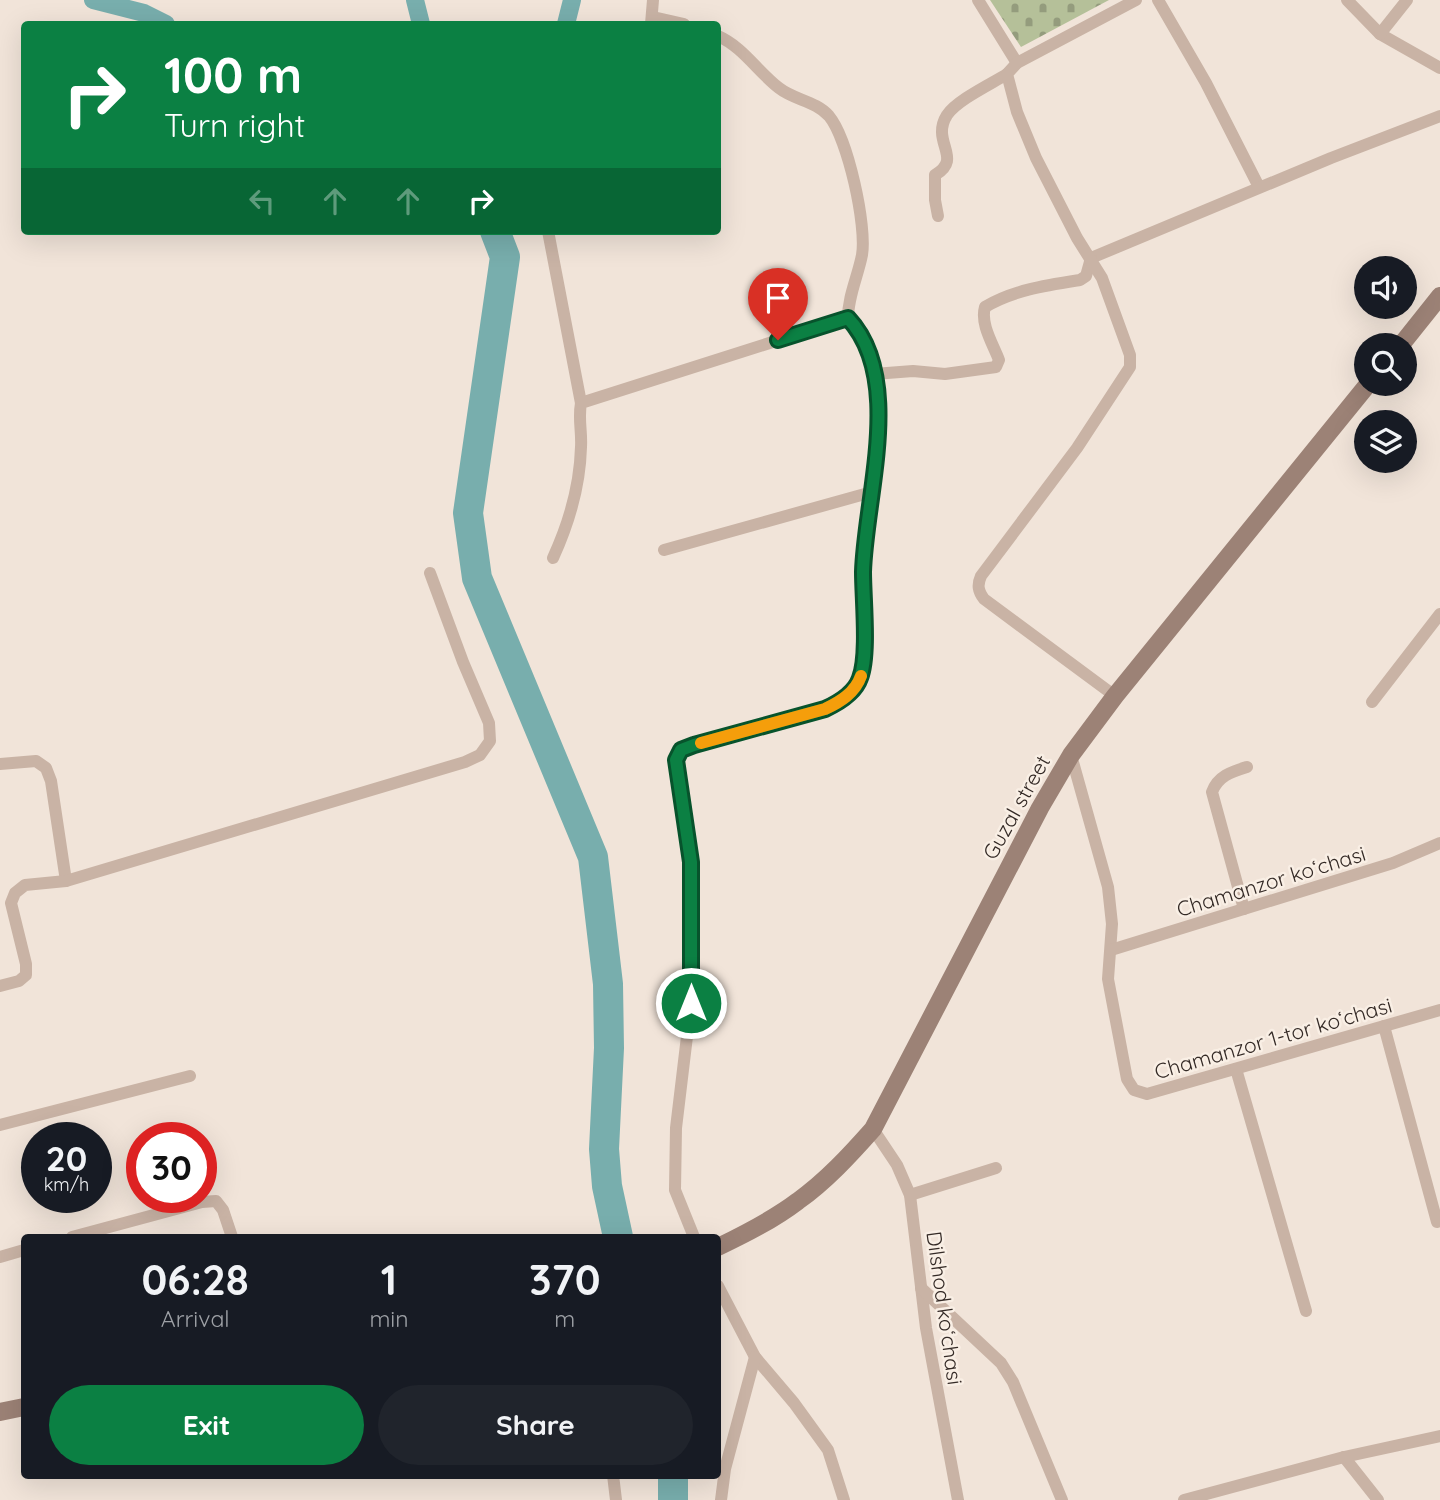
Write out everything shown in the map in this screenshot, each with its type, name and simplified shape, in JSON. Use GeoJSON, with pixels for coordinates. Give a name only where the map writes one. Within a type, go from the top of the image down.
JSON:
{"type":"FeatureCollection","features":[{"type":"Feature","properties":{"kind":"street"},"geometry":{"type":"LineString","coordinates":[[651,21],[653,0]]}},
{"type":"Feature","properties":{"kind":"street"},"geometry":{"type":"LineString","coordinates":[[978,0],[1017,63]]}},
{"type":"Feature","properties":{"kind":"street"},"geometry":{"type":"LineString","coordinates":[[938,216],[934,181],[935,175],[945,169],[948,161],[941,135],[948,113],[1007,74],[1017,63],[1136,0]]}},
{"type":"Feature","properties":{"kind":"street"},"geometry":{"type":"LineString","coordinates":[[1158,0],[1206,83],[1259,187]]}},
{"type":"Feature","properties":{"kind":"street"},"geometry":{"type":"LineString","coordinates":[[1347,0],[1380,34],[1440,68]]}},
{"type":"Feature","properties":{"kind":"street"},"geometry":{"type":"LineString","coordinates":[[1380,34],[1407,0]]}},
{"type":"Feature","properties":{"kind":"street"},"geometry":{"type":"LineString","coordinates":[[693,1234],[675,1191],[676,1128],[691,1003],[691,874],[676,760],[681,750],[694,745],[825,709],[839,702],[860,681],[863,665],[866,526],[876,463],[879,414],[874,374],[860,331],[848,318],[850,296],[862,253],[862,231],[859,200],[839,131],[828,115],[813,104],[797,99],[778,87],[746,55],[721,38]]}},
{"type":"Feature","properties":{"kind":"street"},"geometry":{"type":"LineString","coordinates":[[1007,74],[1017,112],[1036,158],[1077,238],[1102,278],[1130,355],[1130,367],[1077,448],[981,576],[979,593],[1115,696]]}},
{"type":"Feature","properties":{"kind":"street"},"geometry":{"type":"LineString","coordinates":[[1091,258],[1259,187],[1440,117]]}},
{"type":"Feature","properties":{"kind":"street"},"geometry":{"type":"LineString","coordinates":[[549,235],[581,403],[578,418],[582,445],[573,505],[553,558]]}},
{"type":"Feature","properties":{"kind":"street"},"geometry":{"type":"LineString","coordinates":[[874,374],[913,371],[945,374],[996,367],[999,360],[985,326],[985,307],[996,300],[1018,293],[1080,280],[1086,276],[1091,258]]}},
{"type":"Feature","properties":{"kind":"street"},"geometry":{"type":"LineString","coordinates":[[1411,333],[1440,296]]}},
{"type":"Feature","properties":{"kind":"street"},"geometry":{"type":"LineString","coordinates":[[581,403],[848,318]]}},
{"type":"Feature","properties":{"kind":"street","name":"Guzal street"},"geometry":{"type":"LineString","coordinates":[[721,1246],[754,1230],[799,1201],[840,1166],[873,1129],[1040,808],[1071,755],[1115,696],[1358,396]]}},
{"type":"Feature","properties":{"kind":"street"},"geometry":{"type":"LineString","coordinates":[[664,551],[872,492]]}},
{"type":"Feature","properties":{"kind":"street"},"geometry":{"type":"LineString","coordinates":[[0,986],[19,981],[26,975],[26,964],[11,903],[15,893],[25,885],[66,881],[465,762],[480,755],[490,741],[489,723],[430,573]]}},
{"type":"Feature","properties":{"kind":"street"},"geometry":{"type":"LineString","coordinates":[[1372,702],[1440,614]]}},
{"type":"Feature","properties":{"kind":"street"},"geometry":{"type":"LineString","coordinates":[[1071,755],[1108,887],[1112,924],[1111,950]]}},
{"type":"Feature","properties":{"kind":"street"},"geometry":{"type":"LineString","coordinates":[[0,764],[36,761],[46,768],[51,781],[66,881]]}},
{"type":"Feature","properties":{"kind":"street"},"geometry":{"type":"LineString","coordinates":[[1244,909],[1212,792],[1216,783],[1229,773],[1247,767]]}},
{"type":"Feature","properties":{"kind":"street","name":"Chamanzor koʻchasi"},"geometry":{"type":"LineString","coordinates":[[1111,950],[1393,863],[1440,843]]}},
{"type":"Feature","properties":{"kind":"street","name":"Chamanzor 1-tor koʻchasi"},"geometry":{"type":"LineString","coordinates":[[1111,950],[1108,979],[1127,1079],[1134,1090],[1147,1094],[1440,1010]]}},
{"type":"Feature","properties":{"kind":"street"},"geometry":{"type":"LineString","coordinates":[[1384,1026],[1437,1222]]}},
{"type":"Feature","properties":{"kind":"street"},"geometry":{"type":"LineString","coordinates":[[1236,1069],[1306,1311]]}},
{"type":"Feature","properties":{"kind":"street"},"geometry":{"type":"LineString","coordinates":[[0,1125],[190,1076]]}},
{"type":"Feature","properties":{"kind":"street","name":"Dilshod koʻchasi"},"geometry":{"type":"LineString","coordinates":[[873,1129],[897,1165],[910,1195],[921,1288],[958,1500]]}},
{"type":"Feature","properties":{"kind":"street"},"geometry":{"type":"LineString","coordinates":[[910,1195],[996,1168]]}},
{"type":"Feature","properties":{"kind":"street"},"geometry":{"type":"LineString","coordinates":[[83,1234],[202,1202],[216,1201],[223,1210],[231,1234]]}},
{"type":"Feature","properties":{"kind":"street"},"geometry":{"type":"LineString","coordinates":[[0,1257],[21,1251]]}},
{"type":"Feature","properties":{"kind":"street"},"geometry":{"type":"LineString","coordinates":[[921,1288],[1001,1363],[1013,1382],[1062,1500]]}},
{"type":"Feature","properties":{"kind":"street"},"geometry":{"type":"LineString","coordinates":[[721,1292],[755,1357],[794,1403],[828,1450],[844,1500]]}},
{"type":"Feature","properties":{"kind":"street"},"geometry":{"type":"LineString","coordinates":[[721,1500],[725,1469],[755,1357]]}},
{"type":"Feature","properties":{"kind":"street"},"geometry":{"type":"LineString","coordinates":[[0,1412],[21,1408]]}},
{"type":"Feature","properties":{"kind":"street"},"geometry":{"type":"LineString","coordinates":[[1184,1500],[1344,1457],[1440,1436]]}},
{"type":"Feature","properties":{"kind":"street"},"geometry":{"type":"LineString","coordinates":[[1344,1457],[1378,1500]]}},
{"type":"Feature","properties":{"kind":"street"},"geometry":{"type":"LineString","coordinates":[[613,1479],[616,1500]]}},
{"type":"Feature","properties":{"kind":"green space"},"geometry":{"type":"Polygon","coordinates":[[[990,0],[1109,0],[1021,47],[990,0]]]}},
{"type":"Feature","properties":{"kind":"waterway"},"geometry":{"type":"LineString","coordinates":[[93,0],[144,13],[160,21]]}},
{"type":"Feature","properties":{"kind":"waterway"},"geometry":{"type":"LineString","coordinates":[[415,0],[420,21]]}},
{"type":"Feature","properties":{"kind":"waterway"},"geometry":{"type":"LineString","coordinates":[[567,21],[572,0]]}},
{"type":"Feature","properties":{"kind":"waterway"},"geometry":{"type":"LineString","coordinates":[[497,235],[505,257],[468,513],[477,578],[593,857],[608,984],[609,1048],[604,1149],[607,1186],[617,1234]]}},
{"type":"Feature","properties":{"kind":"waterway"},"geometry":{"type":"LineString","coordinates":[[673,1479],[673,1500]]}},
{"type":"Feature","properties":{"kind":"slow traffic"},"geometry":{"type":"LineString","coordinates":[[701,743],[825,709],[853,690],[861,676]]}},
{"type":"Feature","properties":{"kind":"route"},"geometry":{"type":"LineString","coordinates":[[691,1003],[691,862],[676,760],[681,750],[825,709],[853,690],[860,681],[863,665],[863,570],[879,414],[874,374],[860,331],[848,318],[778,340]]}}]}
